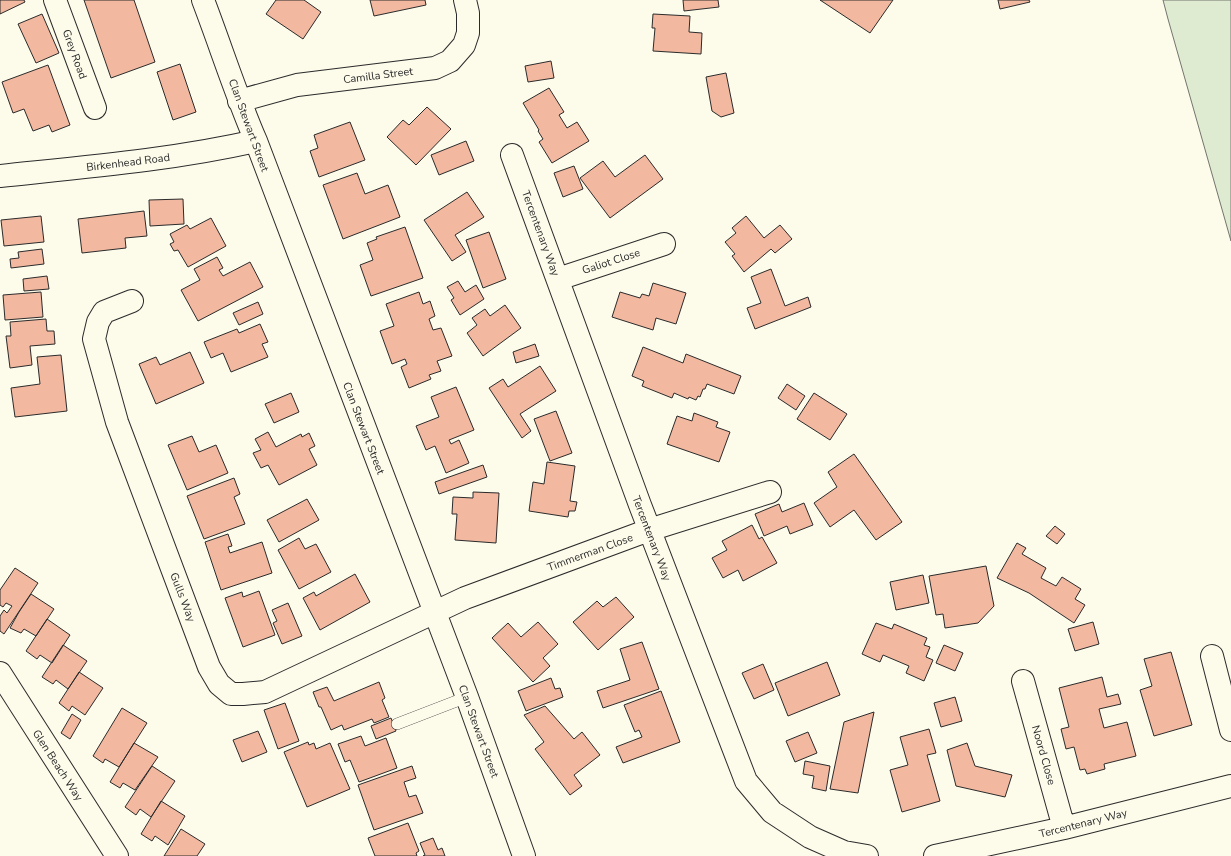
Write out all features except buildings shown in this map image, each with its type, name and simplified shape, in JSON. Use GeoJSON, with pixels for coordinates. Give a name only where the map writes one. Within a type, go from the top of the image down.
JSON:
{"type":"FeatureCollection","features":[{"type":"Feature","properties":{"kind":"street","name":"Grey Road"},"geometry":{"type":"LineString","coordinates":[[55,0],[95,108]]}},
{"type":"Feature","properties":{"kind":"street","name":"Clan Stewart Street"},"geometry":{"type":"LineString","coordinates":[[203,0],[231,74],[239,100],[256,141],[467,697],[524,856]]}},
{"type":"Feature","properties":{"kind":"street","name":"Camilla Street"},"geometry":{"type":"LineString","coordinates":[[239,100],[296,85],[435,68],[450,61],[464,45],[468,33],[468,13],[465,0]]}},
{"type":"Feature","properties":{"kind":"street","name":"Birkenhead Road"},"geometry":{"type":"LineString","coordinates":[[0,176],[138,162],[256,141]]}},
{"type":"Feature","properties":{"kind":"street","name":"Tercentenary Way"},"geometry":{"type":"LineString","coordinates":[[512,155],[649,530],[746,781],[772,812],[810,837],[844,852],[867,856]]}},
{"type":"Feature","properties":{"kind":"street","name":"Galiot Close"},"geometry":{"type":"LineString","coordinates":[[558,279],[664,244]]}},
{"type":"Feature","properties":{"kind":"street","name":"Gulls Way"},"geometry":{"type":"LineString","coordinates":[[132,301],[104,312],[98,322],[94,339],[117,422],[209,667],[219,684],[231,694],[265,692],[435,613]]}},
{"type":"Feature","properties":{"kind":"street","name":"Timmerman Close"},"geometry":{"type":"LineString","coordinates":[[435,613],[465,598],[649,530],[770,492]]}},
{"type":"Feature","properties":{"kind":"street"},"geometry":{"type":"LineString","coordinates":[[1212,656],[1231,730]]}},
{"type":"Feature","properties":{"kind":"street","name":"Glen Beach Way"},"geometry":{"type":"LineString","coordinates":[[0,673],[117,856]]}},
{"type":"Feature","properties":{"kind":"street","name":"Noord Close"},"geometry":{"type":"LineString","coordinates":[[1024,681],[1064,828]]}},
{"type":"Feature","properties":{"kind":"street","name":"Tercentenary Way"},"geometry":{"type":"LineString","coordinates":[[935,856],[1064,828],[1231,786]]}},
{"type":"Feature","properties":{"kind":"lane"},"geometry":{"type":"LineString","coordinates":[[397,724],[467,697]]}},
{"type":"Feature","properties":{"kind":"green space"},"geometry":{"type":"Polygon","coordinates":[[[1163,0],[1231,0],[1231,241],[1168,19],[1163,0]]]}}]}
